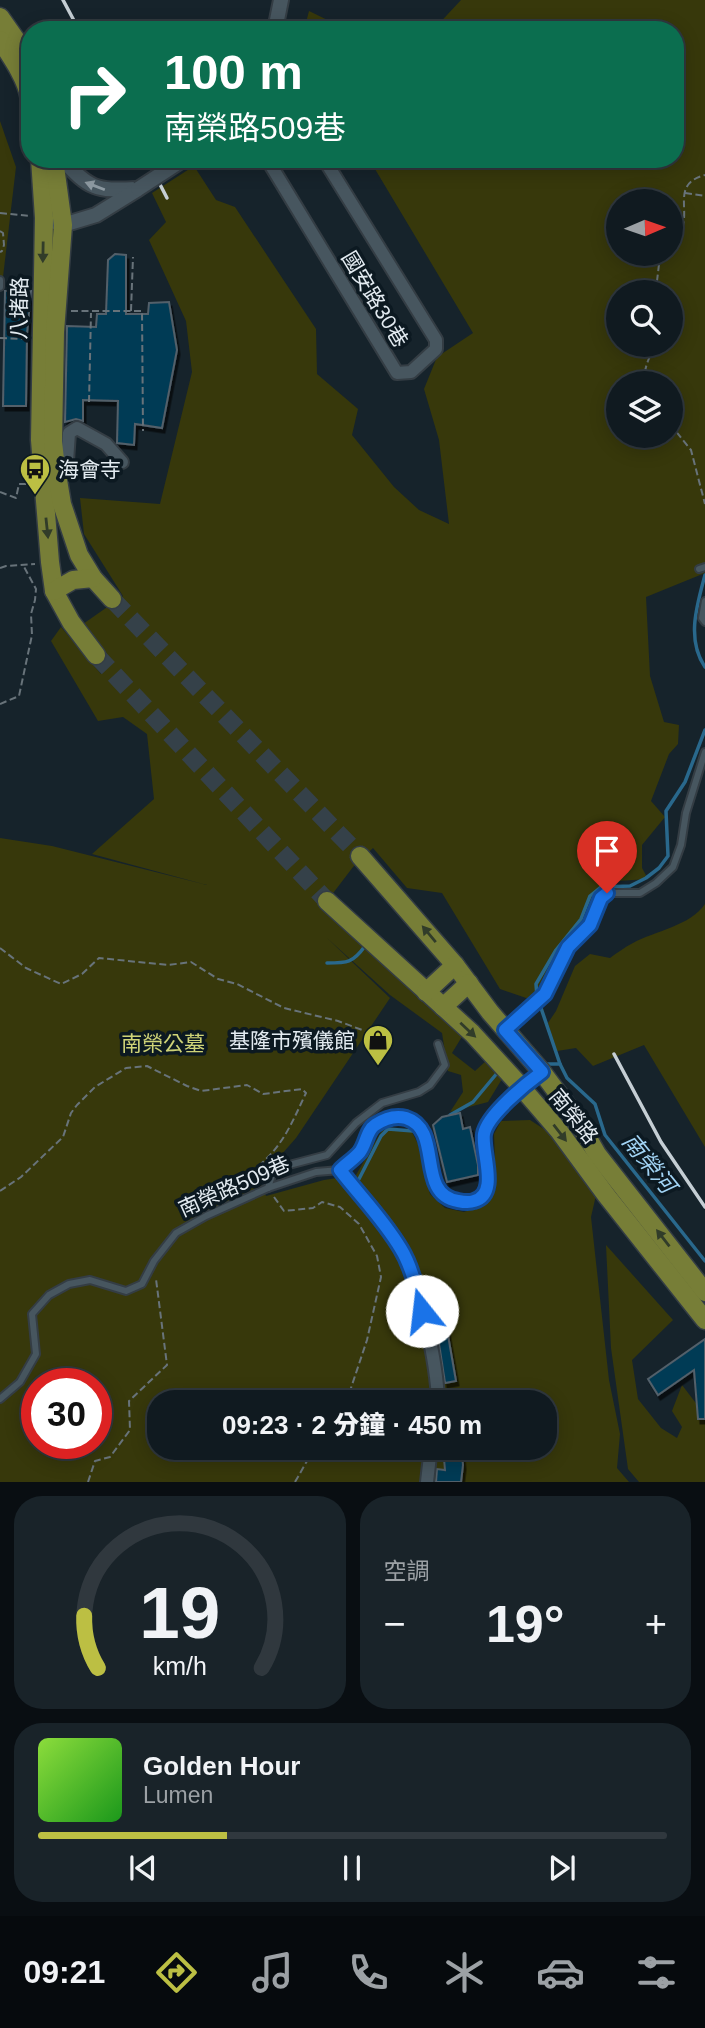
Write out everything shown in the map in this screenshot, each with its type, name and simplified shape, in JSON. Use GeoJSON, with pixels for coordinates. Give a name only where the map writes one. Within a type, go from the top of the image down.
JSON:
{"type":"FeatureCollection","features":[{"type":"Feature","properties":{"kind":"main road"},"geometry":{"type":"LineString","coordinates":[[0,17],[21,47]]}},
{"type":"Feature","properties":{"kind":"main road"},"geometry":{"type":"LineString","coordinates":[[0,40],[21,74]]}},
{"type":"Feature","properties":{"kind":"main road","name":"八堵路"},"geometry":{"type":"LineString","coordinates":[[41,168],[44,218],[40,440],[50,562],[54,591],[71,622],[96,655]]}},
{"type":"Feature","properties":{"kind":"main road","name":"八堵路"},"geometry":{"type":"LineString","coordinates":[[55,168],[63,225],[56,310],[56,468],[62,504],[79,555],[93,578],[112,599]]}},
{"type":"Feature","properties":{"kind":"main road"},"geometry":{"type":"LineString","coordinates":[[50,562],[65,562],[79,555]]}},
{"type":"Feature","properties":{"kind":"main road"},"geometry":{"type":"LineString","coordinates":[[54,591],[73,580],[93,578]]}},
{"type":"Feature","properties":{"kind":"main road","name":"南榮路"},"geometry":{"type":"LineString","coordinates":[[360,856],[455,965],[505,1030],[542,1072],[578,1119],[597,1154],[705,1292]]}},
{"type":"Feature","properties":{"kind":"main road","name":"南榮路"},"geometry":{"type":"LineString","coordinates":[[327,901],[472,1033],[522,1087],[705,1320]]}},
{"type":"Feature","properties":{"kind":"main road"},"geometry":{"type":"LineString","coordinates":[[426,992],[455,965]]}},
{"type":"Feature","properties":{"kind":"main road"},"geometry":{"type":"LineString","coordinates":[[443,1007],[469,983]]}},
{"type":"Feature","properties":{"kind":"street"},"geometry":{"type":"LineString","coordinates":[[277,21],[281,0]]}},
{"type":"Feature","properties":{"kind":"street"},"geometry":{"type":"LineString","coordinates":[[70,168],[83,182],[105,191],[138,190]]}},
{"type":"Feature","properties":{"kind":"street"},"geometry":{"type":"LineString","coordinates":[[44,218],[63,225],[96,215],[171,168]]}},
{"type":"Feature","properties":{"kind":"street","name":"國安路30巷"},"geometry":{"type":"LineString","coordinates":[[272,168],[397,373],[411,372],[436,349],[436,340],[330,168]]}},
{"type":"Feature","properties":{"kind":"street"},"geometry":{"type":"LineString","coordinates":[[56,468],[67,461],[69,433],[77,428],[106,444],[122,462]]}},
{"type":"Feature","properties":{"kind":"street"},"geometry":{"type":"LineString","coordinates":[[436,1390],[423,1315],[403,1251],[340,1170],[359,1152],[373,1126],[391,1117],[402,1117],[421,1128],[432,1177],[440,1191],[450,1200],[465,1203],[476,1201],[483,1196],[488,1186],[484,1136],[486,1126],[522,1087],[542,1072]]}},
{"type":"Feature","properties":{"kind":"street"},"geometry":{"type":"LineString","coordinates":[[427,1482],[430,1460]]}},
{"type":"Feature","properties":{"kind":"lane"},"geometry":{"type":"LineString","coordinates":[[0,280],[0,286]]}},
{"type":"Feature","properties":{"kind":"lane"},"geometry":{"type":"LineString","coordinates":[[705,601],[702,618],[705,622]]}},
{"type":"Feature","properties":{"kind":"lane"},"geometry":{"type":"LineString","coordinates":[[505,1030],[545,994],[568,947],[590,925],[601,898],[607,893],[640,893],[673,867],[705,752]]}},
{"type":"Feature","properties":{"kind":"lane"},"geometry":{"type":"LineString","coordinates":[[268,1188],[272,1175],[289,1165],[327,1155],[356,1123],[382,1103],[430,1086],[445,1065],[438,1044]]}},
{"type":"Feature","properties":{"kind":"lane","name":"南榮路509巷"},"geometry":{"type":"LineString","coordinates":[[0,1399],[20,1382],[36,1354],[32,1314],[49,1295],[69,1284],[90,1280],[126,1291],[142,1284],[154,1261],[176,1233],[268,1188],[316,1172],[340,1170]]}},
{"type":"Feature","properties":{"kind":"path"},"geometry":{"type":"LineString","coordinates":[[683,224],[684,192],[696,177],[705,175]]}},
{"type":"Feature","properties":{"kind":"path"},"geometry":{"type":"LineString","coordinates":[[684,192],[705,196]]}},
{"type":"Feature","properties":{"kind":"path"},"geometry":{"type":"LineString","coordinates":[[0,213],[44,218]]}},
{"type":"Feature","properties":{"kind":"path"},"geometry":{"type":"LineString","coordinates":[[0,231],[3,233],[4,245],[0,252]]}},
{"type":"Feature","properties":{"kind":"path"},"geometry":{"type":"LineString","coordinates":[[131,311],[133,257]]}},
{"type":"Feature","properties":{"kind":"path"},"geometry":{"type":"LineString","coordinates":[[56,310],[142,311],[143,431]]}},
{"type":"Feature","properties":{"kind":"path"},"geometry":{"type":"LineString","coordinates":[[89,402],[91,312]]}},
{"type":"Feature","properties":{"kind":"path"},"geometry":{"type":"LineString","coordinates":[[0,338],[42,339]]}},
{"type":"Feature","properties":{"kind":"path"},"geometry":{"type":"LineString","coordinates":[[683,440],[691,450],[705,504]]}},
{"type":"Feature","properties":{"kind":"path"},"geometry":{"type":"LineString","coordinates":[[0,492],[16,498],[19,484],[43,482]]}},
{"type":"Feature","properties":{"kind":"path"},"geometry":{"type":"LineString","coordinates":[[0,568],[50,562]]}},
{"type":"Feature","properties":{"kind":"path"},"geometry":{"type":"LineString","coordinates":[[0,704],[19,696],[32,635],[31,614],[36,589],[23,565]]}},
{"type":"Feature","properties":{"kind":"path"},"geometry":{"type":"LineString","coordinates":[[0,948],[26,968],[61,984],[82,974],[99,958],[167,965],[191,962],[218,978],[237,984],[284,1008],[338,1021],[365,1031]]}},
{"type":"Feature","properties":{"kind":"path"},"geometry":{"type":"LineString","coordinates":[[0,1191],[21,1177],[64,1137],[71,1113],[95,1087],[126,1068],[147,1066],[201,1090],[247,1085],[263,1094],[302,1089],[306,1093],[290,1129],[269,1157],[244,1179],[232,1205]]}},
{"type":"Feature","properties":{"kind":"path"},"geometry":{"type":"LineString","coordinates":[[268,1188],[284,1211],[313,1208],[322,1202],[340,1207],[359,1224],[377,1256],[381,1277],[367,1340],[350,1390]]}},
{"type":"Feature","properties":{"kind":"path"},"geometry":{"type":"LineString","coordinates":[[88,1482],[95,1461],[110,1457],[130,1430],[129,1401],[167,1366],[154,1261]]}},
{"type":"Feature","properties":{"kind":"path"},"geometry":{"type":"LineString","coordinates":[[295,1482],[308,1460]]}},
{"type":"Feature","properties":{"kind":"green space","name":"南榮公墓"},"geometry":{"type":"Polygon","coordinates":[[[461,0],[705,0],[705,573],[646,597],[650,676],[664,722],[679,725],[678,744],[669,754],[651,801],[665,817],[642,845],[642,868],[648,879],[603,882],[532,1000],[500,989],[442,893],[407,888],[373,848],[353,867],[321,909],[463,1035],[452,1053],[475,1071],[487,1060],[502,1079],[488,1102],[450,1112],[463,1092],[461,1075],[448,1071],[442,1033],[390,995],[327,938],[390,998],[296,1138],[259,1180],[266,1196],[324,1180],[356,1175],[382,1130],[411,1130],[418,1144],[430,1194],[445,1208],[464,1212],[485,1204],[496,1189],[494,1134],[501,1121],[530,1120],[547,1131],[597,1191],[591,1217],[609,1380],[620,1434],[617,1468],[629,1482],[0,1482],[0,838],[52,846],[207,885],[92,854],[154,799],[147,734],[123,717],[98,721],[51,641],[61,627],[101,674],[112,660],[83,624],[123,596],[84,534],[80,498],[160,504],[192,372],[186,321],[149,240],[166,222],[152,193],[191,168],[195,168],[216,200],[235,207],[316,329],[317,374],[358,409],[352,435],[394,487],[419,510],[449,524],[439,440],[424,389],[437,357],[473,333],[374,168],[684,168],[684,21],[441,21],[461,0]]]}},
{"type":"Feature","properties":{"kind":"green space"},"geometry":{"type":"Polygon","coordinates":[[[309,11],[330,21],[306,21],[309,11]]]}},
{"type":"Feature","properties":{"kind":"green space"},"geometry":{"type":"Polygon","coordinates":[[[0,121],[16,167],[3,277],[0,277],[0,121]]]}},
{"type":"Feature","properties":{"kind":"green space"},"geometry":{"type":"Polygon","coordinates":[[[705,904],[705,1147],[644,1045],[593,1066],[576,1048],[557,1051],[548,1023],[575,966],[590,954],[610,958],[633,943],[691,918],[705,904]]]}},
{"type":"Feature","properties":{"kind":"green space"},"geometry":{"type":"Polygon","coordinates":[[[606,1245],[673,1320],[632,1360],[638,1399],[661,1428],[677,1438],[682,1427],[672,1411],[682,1385],[705,1415],[705,1482],[639,1482],[628,1469],[611,1348],[606,1245]]]}},
{"type":"Feature","properties":{"kind":"building"},"geometry":{"type":"Polygon","coordinates":[[[115,254],[126,255],[126,314],[148,314],[149,303],[169,302],[177,350],[162,428],[135,424],[134,445],[117,443],[118,401],[83,400],[83,421],[76,419],[65,422],[67,326],[96,327],[97,314],[106,314],[108,260],[115,254]]]}},
{"type":"Feature","properties":{"kind":"building"},"geometry":{"type":"Polygon","coordinates":[[[5,291],[31,291],[27,334],[26,406],[3,406],[5,291]]]}},
{"type":"Feature","properties":{"kind":"building"},"geometry":{"type":"Polygon","coordinates":[[[460,1113],[463,1129],[470,1127],[478,1175],[447,1182],[433,1125],[442,1117],[460,1113]]]}},
{"type":"Feature","properties":{"kind":"building"},"geometry":{"type":"Polygon","coordinates":[[[442,1301],[456,1381],[445,1383],[430,1304],[442,1301]]]}},
{"type":"Feature","properties":{"kind":"building"},"geometry":{"type":"Polygon","coordinates":[[[705,1339],[705,1419],[698,1419],[694,1370],[658,1395],[648,1379],[705,1339]]]}},
{"type":"Feature","properties":{"kind":"building"},"geometry":{"type":"Polygon","coordinates":[[[444,1460],[462,1460],[461,1482],[436,1482],[437,1469],[445,1470],[444,1460]]]}},
{"type":"Feature","properties":{"kind":"waterway"},"geometry":{"type":"LineString","coordinates":[[705,575],[695,622],[696,645],[705,667]]}},
{"type":"Feature","properties":{"kind":"waterway"},"geometry":{"type":"LineString","coordinates":[[537,997],[536,984],[556,950],[581,919],[590,896],[601,887],[630,886],[646,878],[659,868],[668,856],[666,811],[685,782],[705,730]]}},
{"type":"Feature","properties":{"kind":"waterway"},"geometry":{"type":"LineString","coordinates":[[327,963],[349,961],[365,946]]}},
{"type":"Feature","properties":{"kind":"waterway"},"geometry":{"type":"LineString","coordinates":[[540,1005],[560,1064]]}},
{"type":"Feature","properties":{"kind":"waterway","name":"南榮河"},"geometry":{"type":"LineString","coordinates":[[545,1064],[560,1064],[567,1078],[595,1104],[605,1135],[705,1261]]}},
{"type":"Feature","properties":{"kind":"waterway","name":"南榮河"},"geometry":{"type":"LineString","coordinates":[[450,1115],[473,1102],[498,1072]]}},
{"type":"Feature","properties":{"kind":"waterway","name":"南榮河"},"geometry":{"type":"LineString","coordinates":[[359,1179],[381,1136],[388,1129],[413,1131]]}},
{"type":"Feature","properties":{"kind":"tunnel"},"geometry":{"type":"LineString","coordinates":[[112,599],[360,856]]}},
{"type":"Feature","properties":{"kind":"tunnel"},"geometry":{"type":"LineString","coordinates":[[96,655],[327,901]]}},
{"type":"Feature","properties":{"kind":"railway"},"geometry":{"type":"LineString","coordinates":[[63,0],[74,21]]}},
{"type":"Feature","properties":{"kind":"railway"},"geometry":{"type":"LineString","coordinates":[[152,168],[167,198]]}},
{"type":"Feature","properties":{"kind":"railway"},"geometry":{"type":"LineString","coordinates":[[614,1054],[661,1142],[705,1207]]}},
{"type":"Feature","properties":{"kind":"place","name":"海會寺"},"geometry":{"type":"Point","coordinates":[35,496]}},
{"type":"Feature","properties":{"kind":"place","name":"基隆市殯儀館"},"geometry":{"type":"Point","coordinates":[378,1067]}},
{"type":"Feature","properties":{"kind":"route"},"geometry":{"type":"LineString","coordinates":[[422,1311],[403,1251],[340,1170],[359,1152],[373,1126],[391,1117],[402,1117],[421,1128],[432,1177],[440,1191],[450,1200],[465,1203],[476,1201],[483,1196],[488,1186],[484,1136],[486,1126],[522,1087],[542,1072],[505,1030],[545,994],[568,947],[590,925],[601,898],[607,893]]}}]}
